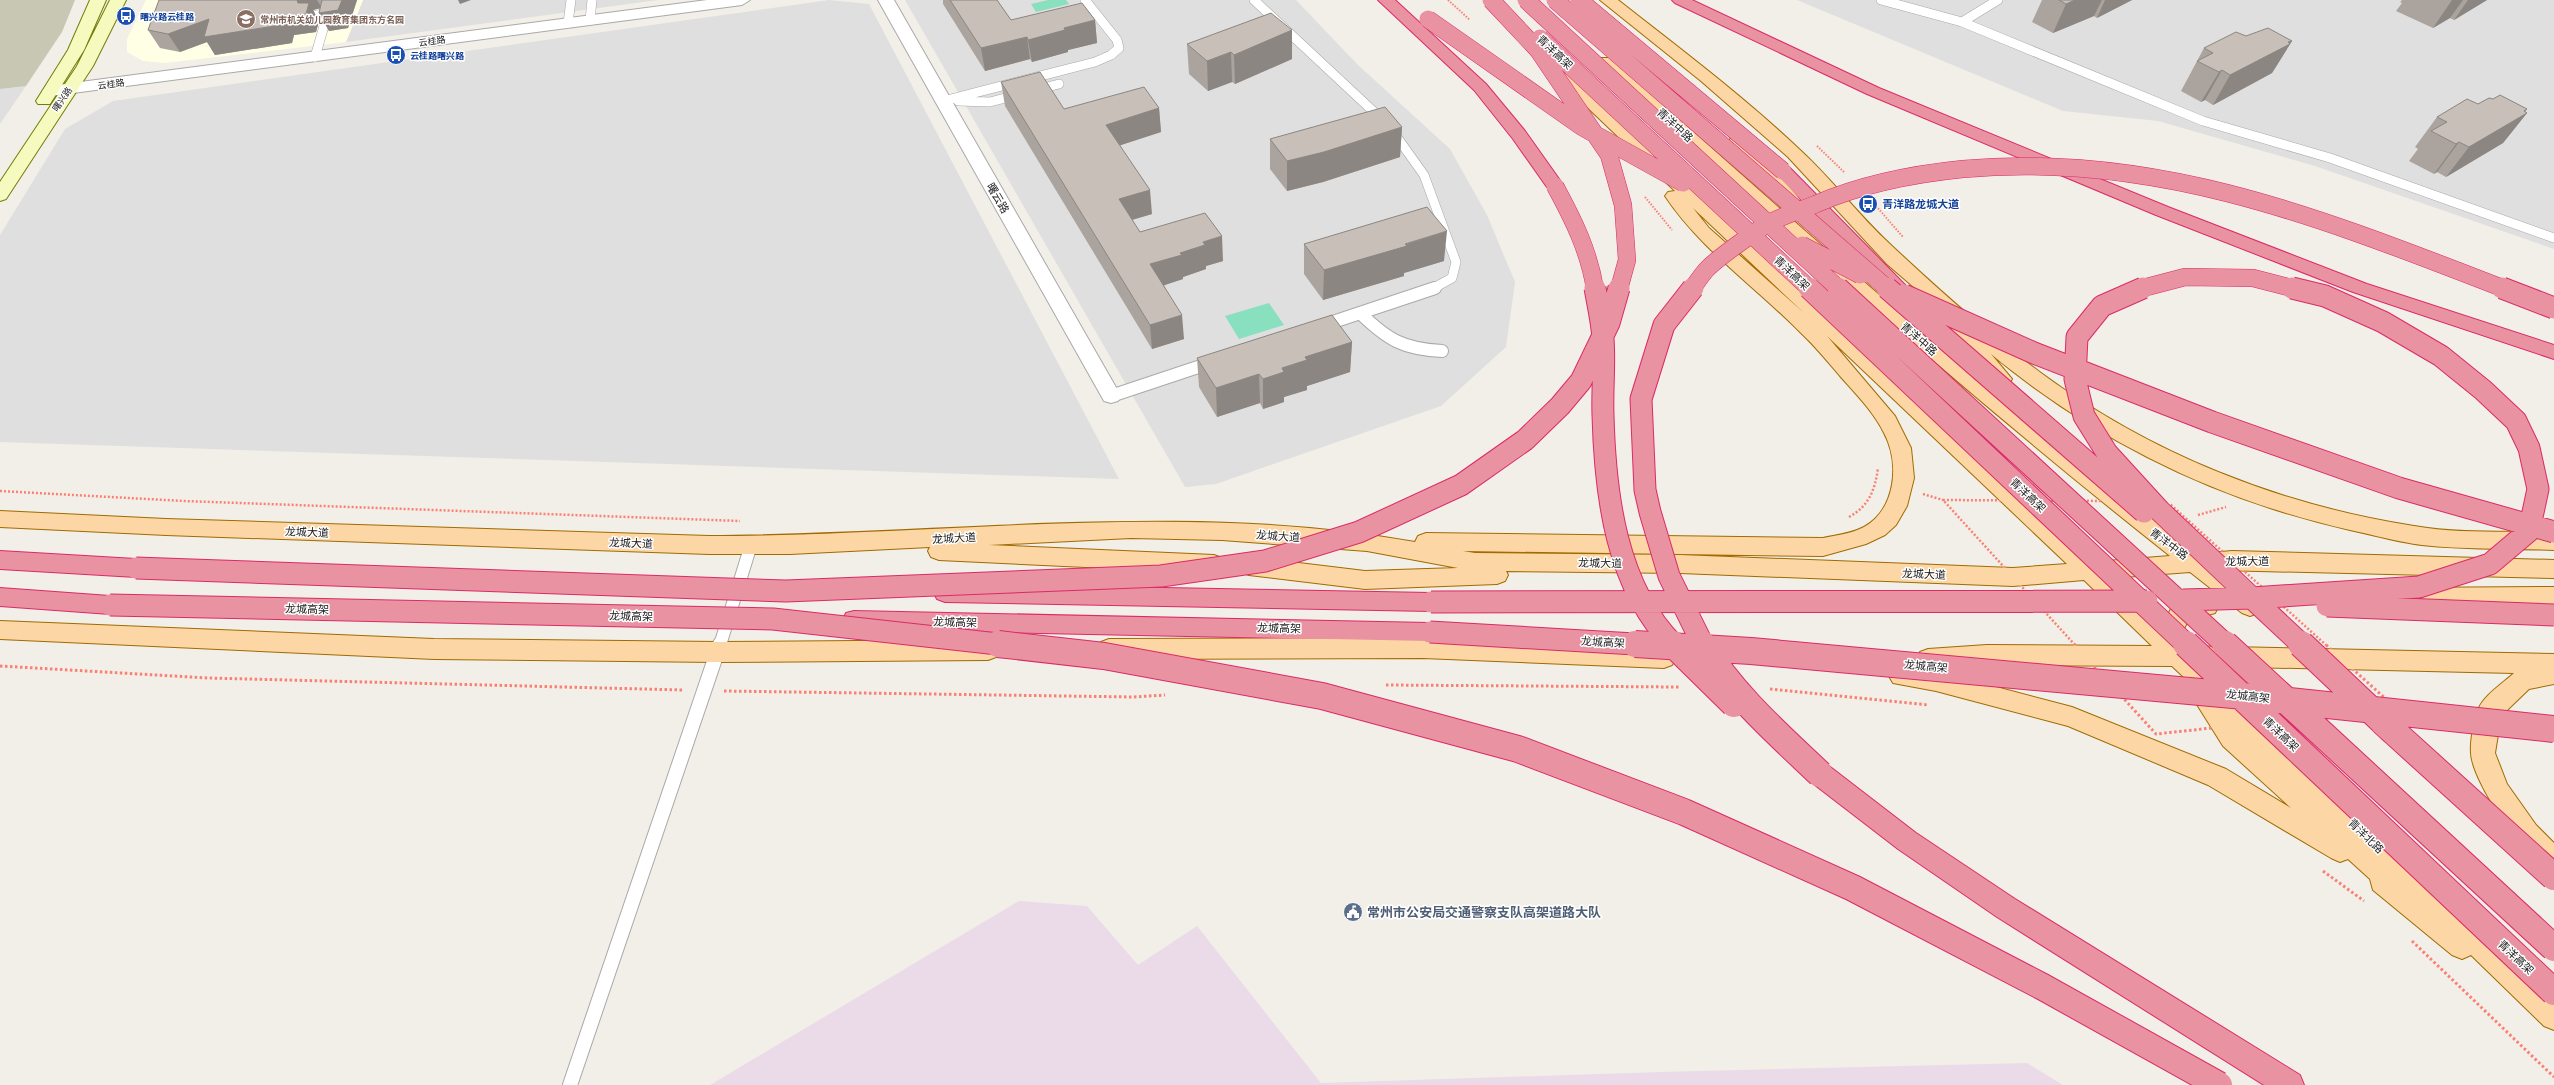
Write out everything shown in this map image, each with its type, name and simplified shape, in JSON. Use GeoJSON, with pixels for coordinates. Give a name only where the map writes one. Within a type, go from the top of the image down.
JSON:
{"type":"FeatureCollection","features":[{"type":"Feature","properties":{"kind":"highway"},"geometry":{"type":"LineString","coordinates":[[1386,0],[1412,27],[1478,86],[1521,135],[1555,186],[1577,226],[1592,269],[1603,339],[1603,416],[1608,495],[1618,540],[1632,578],[1659,630],[1728,699],[1907,842],[2006,908],[2290,1085]]}},
{"type":"Feature","properties":{"kind":"highway"},"geometry":{"type":"LineString","coordinates":[[1403,0],[1498,70],[1582,127],[1737,213],[1866,278],[2034,353],[2212,422],[2399,488],[2554,532]]}},
{"type":"Feature","properties":{"kind":"highway"},"geometry":{"type":"LineString","coordinates":[[786,591],[1161,576],[1265,561],[1359,532],[1453,488],[1525,440],[1582,381],[1609,323],[1627,260],[1625,228],[1623,205],[1609,155],[1538,50],[1491,0]]}},
{"type":"Feature","properties":{"kind":"highway","name":"青洋高架"},"geometry":{"type":"LineString","coordinates":[[1500,0],[1885,359],[2554,992]]}},
{"type":"Feature","properties":{"kind":"highway","name":"青洋高架"},"geometry":{"type":"LineString","coordinates":[[1526,0],[2554,948]]}},
{"type":"Feature","properties":{"kind":"highway"},"geometry":{"type":"LineString","coordinates":[[1555,0],[1710,132],[2394,732],[2554,877]]}},
{"type":"Feature","properties":{"kind":"highway"},"geometry":{"type":"LineString","coordinates":[[1578,0],[1783,170],[1966,358]]}},
{"type":"Feature","properties":{"kind":"highway"},"geometry":{"type":"LineString","coordinates":[[1680,0],[1873,91],[2162,211],[2360,288],[2554,352]]}},
{"type":"Feature","properties":{"kind":"highway"},"geometry":{"type":"LineString","coordinates":[[1820,774],[1748,705],[1709,654],[1672,585],[1651,522],[1640,464],[1640,404],[1653,353],[1674,307],[1699,274],[1737,242],[1781,216],[1828,195],[1881,182],[1946,171],[2007,165],[2086,167],[2175,179],[2249,196],[2322,220],[2554,308]]}},
{"type":"Feature","properties":{"kind":"highway"},"geometry":{"type":"LineString","coordinates":[[0,560],[136,568],[786,591],[1431,602],[2183,600],[2229,599],[2244,598],[2252,598],[2259,598],[2267,597],[2305,596],[2419,586],[2490,564],[2529,531],[2538,489],[2529,448],[2516,421],[2483,390],[2441,356],[2383,322],[2325,296],[2253,278],[2185,277],[2134,290],[2102,306],[2077,337],[2075,380],[2084,416],[2107,453],[2160,511],[2251,597],[2257,603],[2394,732]]}},
{"type":"Feature","properties":{"kind":"highway","name":"龙城高架"},"geometry":{"type":"LineString","coordinates":[[0,597],[110,605],[1430,632],[1743,650],[2093,681],[2453,717],[2554,729]]}},
{"type":"Feature","properties":{"kind":"highway"},"geometry":{"type":"LineString","coordinates":[[2183,600],[2554,615]]}},
{"type":"Feature","properties":{"kind":"highway"},"geometry":{"type":"LineString","coordinates":[[773,619],[1104,656],[1322,696],[1518,748],[1684,812],[1852,888],[2043,987],[2219,1085]]}},
{"type":"Feature","properties":{"kind":"highway"},"geometry":{"type":"LineString","coordinates":[[2453,717],[2554,737]]}},
{"type":"Feature","properties":{"kind":"main road"},"geometry":{"type":"LineString","coordinates":[[1483,0],[1974,465],[2090,572],[2177,656]]}},
{"type":"Feature","properties":{"kind":"main road","name":"青洋中路"},"geometry":{"type":"LineString","coordinates":[[1536,0],[1766,206],[1884,309],[2113,501],[2316,660]]}},
{"type":"Feature","properties":{"kind":"main road"},"geometry":{"type":"LineString","coordinates":[[1597,0],[1624,48],[1756,159],[1884,309]]}},
{"type":"Feature","properties":{"kind":"main road"},"geometry":{"type":"LineString","coordinates":[[1608,0],[1707,78],[1794,153],[1885,250],[2113,501]]}},
{"type":"Feature","properties":{"kind":"main road"},"geometry":{"type":"LineString","coordinates":[[1613,123],[1703,232],[1809,329],[1974,465]]}},
{"type":"Feature","properties":{"kind":"main road"},"geometry":{"type":"LineString","coordinates":[[1885,250],[1956,313],[2034,378],[2095,419],[2160,457],[2195,473],[2238,491],[2328,517],[2422,536],[2554,541]]}},
{"type":"Feature","properties":{"kind":"main road"},"geometry":{"type":"LineString","coordinates":[[1367,542],[1823,547],[1852,540],[1877,529],[1895,509],[1902,488],[1903,466],[1899,443],[1889,422],[1809,329]]}},
{"type":"Feature","properties":{"kind":"main road","name":"龙城大道"},"geometry":{"type":"LineString","coordinates":[[0,519],[182,528],[751,545],[790,545],[1131,530],[1222,532],[1367,542],[1475,562],[1680,564],[2013,577],[2232,560],[2554,569]]}},
{"type":"Feature","properties":{"kind":"main road"},"geometry":{"type":"LineString","coordinates":[[790,545],[1189,562],[1280,568],[1365,580],[1473,576],[1680,564]]}},
{"type":"Feature","properties":{"kind":"main road"},"geometry":{"type":"LineString","coordinates":[[2554,596],[2275,598],[2242,601],[2180,614],[2168,636],[2177,656],[2232,739],[2324,823],[2554,1021]]}},
{"type":"Feature","properties":{"kind":"main road"},"geometry":{"type":"LineString","coordinates":[[0,630],[434,649],[718,652],[1423,648],[1818,665],[1936,681],[2072,717],[2217,778],[2355,859],[2554,1021]]}},
{"type":"Feature","properties":{"kind":"main road"},"geometry":{"type":"LineString","coordinates":[[1818,665],[1987,655],[2177,656],[2554,664]]}},
{"type":"Feature","properties":{"kind":"main road","name":"青洋北路"},"geometry":{"type":"LineString","coordinates":[[2177,656],[2554,1016]]}},
{"type":"Feature","properties":{"kind":"main road"},"geometry":{"type":"LineString","coordinates":[[2316,660],[2554,870]]}},
{"type":"Feature","properties":{"kind":"main road"},"geometry":{"type":"LineString","coordinates":[[2554,674],[2522,680],[2490,711],[2483,753],[2497,790],[2527,833],[2554,861]]}},
{"type":"Feature","properties":{"kind":"street","name":"曙兴路"},"geometry":{"type":"LineString","coordinates":[[0,169],[76,50],[98,0]]}},
{"type":"Feature","properties":{"kind":"street","name":"曙兴路"},"geometry":{"type":"LineString","coordinates":[[0,195],[84,66],[118,0]]}},
{"type":"Feature","properties":{"kind":"street","name":"云桂路"},"geometry":{"type":"LineString","coordinates":[[50,91],[742,0]]}},
{"type":"Feature","properties":{"kind":"street","name":"曙云路"},"geometry":{"type":"LineString","coordinates":[[886,0],[1111,396]]}},
{"type":"Feature","properties":{"kind":"lane"},"geometry":{"type":"LineString","coordinates":[[568,23],[571,0]]}},
{"type":"Feature","properties":{"kind":"lane"},"geometry":{"type":"LineString","coordinates":[[590,20],[592,0]]}},
{"type":"Feature","properties":{"kind":"lane"},"geometry":{"type":"LineString","coordinates":[[943,101],[1095,62],[1111,55],[1119,48],[1117,40],[1085,0]]}},
{"type":"Feature","properties":{"kind":"lane"},"geometry":{"type":"LineString","coordinates":[[1254,0],[1389,126],[1424,175],[1456,262],[1452,278],[1438,287],[1307,330]]}},
{"type":"Feature","properties":{"kind":"lane"},"geometry":{"type":"LineString","coordinates":[[1881,0],[1962,22],[2203,121],[2330,158],[2554,238]]}},
{"type":"Feature","properties":{"kind":"lane"},"geometry":{"type":"LineString","coordinates":[[1962,22],[1998,0]]}},
{"type":"Feature","properties":{"kind":"lane"},"geometry":{"type":"LineString","coordinates":[[311,16],[323,14],[326,19],[315,56]]}},
{"type":"Feature","properties":{"kind":"lane"},"geometry":{"type":"LineString","coordinates":[[943,101],[990,102],[1059,84]]}},
{"type":"Feature","properties":{"kind":"lane"},"geometry":{"type":"LineString","coordinates":[[1360,313],[1387,338],[1414,350],[1442,351]]}},
{"type":"Feature","properties":{"kind":"lane"},"geometry":{"type":"LineString","coordinates":[[1111,396],[1224,358]]}},
{"type":"Feature","properties":{"kind":"lane"},"geometry":{"type":"LineString","coordinates":[[570,1085],[703,690],[718,652],[751,545]]}},
{"type":"Feature","properties":{"kind":"path"},"geometry":{"type":"LineString","coordinates":[[1812,142],[1845,173]]}},
{"type":"Feature","properties":{"kind":"path"},"geometry":{"type":"LineString","coordinates":[[1871,200],[1906,240]]}},
{"type":"Feature","properties":{"kind":"path"},"geometry":{"type":"LineString","coordinates":[[0,666],[208,678],[703,690],[1132,697],[1171,695]]}},
{"type":"Feature","properties":{"kind":"path"},"geometry":{"type":"LineString","coordinates":[[1382,685],[1683,688]]}},
{"type":"Feature","properties":{"kind":"path"},"geometry":{"type":"LineString","coordinates":[[1762,688],[1934,705]]}},
{"type":"Feature","properties":{"kind":"path"},"geometry":{"type":"LineString","coordinates":[[2321,869],[2365,902]]}},
{"type":"Feature","properties":{"kind":"path"},"geometry":{"type":"LineString","coordinates":[[2408,937],[2554,1077]]}},
{"type":"Feature","properties":{"kind":"shaded area"},"geometry":{"type":"Polygon","coordinates":[[[0,0],[75,0],[62,32],[26,86],[0,89],[0,0]]]}},
{"type":"Feature","properties":{"kind":"shaded area","name":"常州市机关幼儿园教育集团东方名园"},"geometry":{"type":"Polygon","coordinates":[[[146,0],[363,0],[346,42],[165,63],[143,61],[127,52],[127,39],[146,0]]]}},
{"type":"Feature","properties":{"kind":"shaded area"},"geometry":{"type":"Polygon","coordinates":[[[363,0],[658,0],[346,42],[363,0]]]}},
{"type":"Feature","properties":{"kind":"shaded area"},"geometry":{"type":"Polygon","coordinates":[[[829,0],[869,4],[1119,479],[0,442],[0,235],[65,129],[113,101],[829,0]]]}},
{"type":"Feature","properties":{"kind":"shaded area"},"geometry":{"type":"Polygon","coordinates":[[[905,0],[1296,0],[1357,64],[1450,149],[1487,215],[1515,282],[1506,347],[1441,406],[1216,484],[1185,487],[905,0]]]}},
{"type":"Feature","properties":{"kind":"shaded area"},"geometry":{"type":"Polygon","coordinates":[[[1797,0],[2554,0],[2554,249],[2315,166],[2158,121],[2063,111],[1797,0]]]}},
{"type":"Feature","properties":{"kind":"shaded area"},"geometry":{"type":"Polygon","coordinates":[[[26,86],[0,124],[0,89],[26,86]]]}},
{"type":"Feature","properties":{"kind":"shaded area"},"geometry":{"type":"Polygon","coordinates":[[[1019,901],[1087,906],[1138,965],[1197,926],[1321,1083],[1659,1072],[2027,1063],[2063,1085],[710,1085],[1019,901]]]}},
{"type":"Feature","properties":{"kind":"green space"},"geometry":{"type":"Polygon","coordinates":[[[1048,0],[1066,0],[1069,4],[1036,12],[1031,4],[1048,0]]]}},
{"type":"Feature","properties":{"kind":"green space"},"geometry":{"type":"Polygon","coordinates":[[[1269,303],[1284,325],[1239,339],[1225,316],[1269,303]]]}},
{"type":"Feature","properties":{"kind":"building"},"geometry":{"type":"Polygon","coordinates":[[[159,0],[297,0],[298,3],[309,3],[306,14],[283,17],[281,25],[204,37],[209,19],[168,34],[148,30],[159,0]]]}},
{"type":"Feature","properties":{"kind":"building"},"geometry":{"type":"Polygon","coordinates":[[[322,0],[342,0],[338,10],[319,13],[322,0]]]}},
{"type":"Feature","properties":{"kind":"building"},"geometry":{"type":"Polygon","coordinates":[[[950,0],[997,0],[1011,20],[1082,3],[1095,20],[1064,28],[1065,30],[1028,40],[1027,37],[981,48],[950,0]]]}},
{"type":"Feature","properties":{"kind":"building"},"geometry":{"type":"Polygon","coordinates":[[[2059,0],[2075,0],[2066,4],[2059,0]]]}},
{"type":"Feature","properties":{"kind":"building"},"geometry":{"type":"Polygon","coordinates":[[[1271,13],[1292,30],[1234,55],[1231,52],[1207,61],[1187,44],[1271,13]]]}},
{"type":"Feature","properties":{"kind":"building"},"geometry":{"type":"Polygon","coordinates":[[[2268,28],[2292,41],[2288,42],[2290,44],[2230,75],[2222,70],[2219,72],[2197,61],[2213,53],[2204,48],[2236,32],[2246,36],[2268,28]]]}},
{"type":"Feature","properties":{"kind":"building"},"geometry":{"type":"Polygon","coordinates":[[[1040,72],[1064,109],[1144,87],[1159,108],[1106,125],[1150,190],[1119,199],[1140,232],[1205,213],[1222,236],[1203,242],[1205,245],[1180,253],[1182,255],[1150,264],[1182,315],[1150,325],[1001,82],[1040,72]]]}},
{"type":"Feature","properties":{"kind":"building"},"geometry":{"type":"Polygon","coordinates":[[[2500,95],[2527,109],[2524,111],[2527,113],[2469,147],[2459,142],[2456,144],[2431,131],[2447,122],[2437,117],[2467,99],[2478,104],[2489,98],[2493,99],[2500,95]]]}},
{"type":"Feature","properties":{"kind":"building"},"geometry":{"type":"Polygon","coordinates":[[[1385,107],[1402,127],[1324,152],[1287,161],[1270,139],[1385,107]]]}},
{"type":"Feature","properties":{"kind":"building"},"geometry":{"type":"Polygon","coordinates":[[[1427,207],[1447,231],[1405,244],[1407,246],[1324,270],[1304,244],[1427,207]]]}},
{"type":"Feature","properties":{"kind":"building"},"geometry":{"type":"Polygon","coordinates":[[[1332,315],[1352,342],[1305,357],[1307,360],[1282,368],[1284,372],[1263,379],[1259,374],[1216,388],[1197,358],[1332,315]]]}},
{"type":"Feature","properties":{"kind":"place","name":"曙兴路云桂路"},"geometry":{"type":"Point","coordinates":[126,16]}},
{"type":"Feature","properties":{"kind":"place","name":"常州市机关幼儿园教育集团东方名园"},"geometry":{"type":"Point","coordinates":[246,19]}},
{"type":"Feature","properties":{"kind":"place","name":"云桂路曙兴路"},"geometry":{"type":"Point","coordinates":[396,55]}},
{"type":"Feature","properties":{"kind":"place","name":"青洋路龙城大道"},"geometry":{"type":"Point","coordinates":[1868,204]}},
{"type":"Feature","properties":{"kind":"place","name":"常州市公安局交通警察支队高架道路大队"},"geometry":{"type":"Point","coordinates":[1353,912]}}]}
